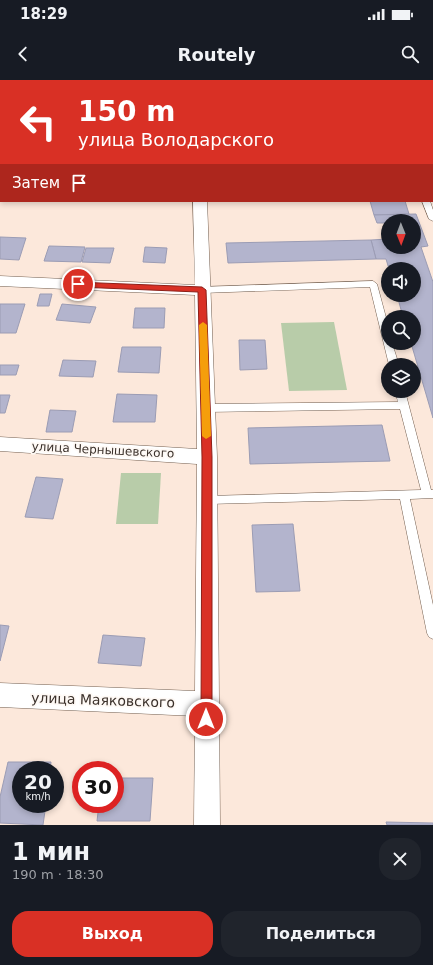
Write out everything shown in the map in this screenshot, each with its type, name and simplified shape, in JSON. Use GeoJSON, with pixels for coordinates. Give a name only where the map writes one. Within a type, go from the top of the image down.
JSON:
{"type":"FeatureCollection","features":[{"type":"Feature","properties":{"kind":"street"},"geometry":{"type":"LineString","coordinates":[[200,202],[207,457],[207,825]]}},
{"type":"Feature","properties":{"kind":"street"},"geometry":{"type":"LineString","coordinates":[[0,281],[202,290]]}},
{"type":"Feature","properties":{"kind":"street","name":"улица Чернышевского"},"geometry":{"type":"LineString","coordinates":[[0,444],[207,457]]}},
{"type":"Feature","properties":{"kind":"street","name":"улица Маяковского"},"geometry":{"type":"LineString","coordinates":[[0,695],[206,704]]}},
{"type":"Feature","properties":{"kind":"lane"},"geometry":{"type":"LineString","coordinates":[[426,202],[432,215]]}},
{"type":"Feature","properties":{"kind":"lane"},"geometry":{"type":"LineString","coordinates":[[202,290],[373,284],[381,315]]}},
{"type":"Feature","properties":{"kind":"lane"},"geometry":{"type":"LineString","coordinates":[[207,500],[430,494],[402,398]]}},
{"type":"Feature","properties":{"kind":"lane"},"geometry":{"type":"LineString","coordinates":[[205,408],[404,405]]}},
{"type":"Feature","properties":{"kind":"lane"},"geometry":{"type":"LineString","coordinates":[[404,495],[433,633]]}},
{"type":"Feature","properties":{"kind":"green space"},"geometry":{"type":"Polygon","coordinates":[[[334,322],[347,390],[289,391],[281,323],[334,322]]]}},
{"type":"Feature","properties":{"kind":"green space"},"geometry":{"type":"Polygon","coordinates":[[[121,473],[161,473],[158,524],[116,524],[121,473]]]}},
{"type":"Feature","properties":{"kind":"building"},"geometry":{"type":"Polygon","coordinates":[[[370,202],[405,202],[409,214],[381,214],[374,215],[370,202]]]}},
{"type":"Feature","properties":{"kind":"building"},"geometry":{"type":"Polygon","coordinates":[[[374,215],[381,215],[381,223],[377,223],[374,215]]]}},
{"type":"Feature","properties":{"kind":"building"},"geometry":{"type":"Polygon","coordinates":[[[421,227],[428,246],[421,247],[421,227]]]}},
{"type":"Feature","properties":{"kind":"building"},"geometry":{"type":"Polygon","coordinates":[[[0,237],[26,238],[19,260],[0,259],[0,237]]]}},
{"type":"Feature","properties":{"kind":"building"},"geometry":{"type":"Polygon","coordinates":[[[381,239],[381,254],[421,254],[421,247],[433,282],[433,418],[421,377],[421,358],[415,358],[413,350],[421,350],[421,310],[401,310],[399,302],[421,302],[421,262],[387,262],[386,259],[376,259],[371,240],[381,239]]]}},
{"type":"Feature","properties":{"kind":"building"},"geometry":{"type":"Polygon","coordinates":[[[371,240],[376,259],[228,263],[226,243],[371,240]]]}},
{"type":"Feature","properties":{"kind":"building"},"geometry":{"type":"Polygon","coordinates":[[[49,246],[85,247],[81,262],[44,261],[49,246]]]}},
{"type":"Feature","properties":{"kind":"building"},"geometry":{"type":"Polygon","coordinates":[[[145,247],[167,248],[165,263],[143,262],[145,247]]]}},
{"type":"Feature","properties":{"kind":"building"},"geometry":{"type":"Polygon","coordinates":[[[86,248],[114,248],[110,263],[82,262],[86,248]]]}},
{"type":"Feature","properties":{"kind":"building"},"geometry":{"type":"Polygon","coordinates":[[[40,294],[52,294],[49,306],[37,306],[40,294]]]}},
{"type":"Feature","properties":{"kind":"building"},"geometry":{"type":"Polygon","coordinates":[[[0,304],[25,304],[16,333],[0,333],[0,304]]]}},
{"type":"Feature","properties":{"kind":"building"},"geometry":{"type":"Polygon","coordinates":[[[62,304],[96,307],[90,323],[56,320],[62,304]]]}},
{"type":"Feature","properties":{"kind":"building"},"geometry":{"type":"Polygon","coordinates":[[[135,308],[165,308],[164,328],[133,328],[135,308]]]}},
{"type":"Feature","properties":{"kind":"building"},"geometry":{"type":"Polygon","coordinates":[[[239,340],[265,340],[267,369],[240,370],[239,340]]]}},
{"type":"Feature","properties":{"kind":"building"},"geometry":{"type":"Polygon","coordinates":[[[122,347],[161,347],[159,373],[118,372],[122,347]]]}},
{"type":"Feature","properties":{"kind":"building"},"geometry":{"type":"Polygon","coordinates":[[[63,360],[96,361],[93,377],[59,376],[63,360]]]}},
{"type":"Feature","properties":{"kind":"building"},"geometry":{"type":"Polygon","coordinates":[[[0,365],[19,365],[16,375],[0,375],[0,365]]]}},
{"type":"Feature","properties":{"kind":"building"},"geometry":{"type":"Polygon","coordinates":[[[117,394],[157,395],[155,422],[113,422],[117,394]]]}},
{"type":"Feature","properties":{"kind":"building"},"geometry":{"type":"Polygon","coordinates":[[[0,395],[10,395],[5,413],[0,413],[0,395]]]}},
{"type":"Feature","properties":{"kind":"building"},"geometry":{"type":"Polygon","coordinates":[[[50,410],[76,411],[72,432],[46,432],[50,410]]]}},
{"type":"Feature","properties":{"kind":"building"},"geometry":{"type":"Polygon","coordinates":[[[382,425],[390,461],[250,464],[248,428],[382,425]]]}},
{"type":"Feature","properties":{"kind":"building"},"geometry":{"type":"Polygon","coordinates":[[[36,477],[63,479],[53,519],[25,517],[36,477]]]}},
{"type":"Feature","properties":{"kind":"building"},"geometry":{"type":"Polygon","coordinates":[[[293,524],[300,591],[256,592],[252,525],[293,524]]]}},
{"type":"Feature","properties":{"kind":"building"},"geometry":{"type":"Polygon","coordinates":[[[0,625],[9,626],[0,661],[0,625]]]}},
{"type":"Feature","properties":{"kind":"building"},"geometry":{"type":"Polygon","coordinates":[[[103,635],[145,638],[141,666],[98,663],[103,635]]]}},
{"type":"Feature","properties":{"kind":"building"},"geometry":{"type":"Polygon","coordinates":[[[8,762],[12,762],[12,813],[45,813],[43,825],[0,823],[0,797],[8,762]]]}},
{"type":"Feature","properties":{"kind":"building"},"geometry":{"type":"Polygon","coordinates":[[[124,778],[153,778],[150,821],[97,821],[98,813],[124,813],[124,778]]]}},
{"type":"Feature","properties":{"kind":"building"},"geometry":{"type":"Polygon","coordinates":[[[386,822],[433,823],[433,825],[387,825],[386,822]]]}},
{"type":"Feature","properties":{"kind":"slow traffic"},"geometry":{"type":"LineString","coordinates":[[203,325],[206,436]]}},
{"type":"Feature","properties":{"kind":"route"},"geometry":{"type":"LineString","coordinates":[[78,284],[202,290],[207,457],[206,719]]}}]}
